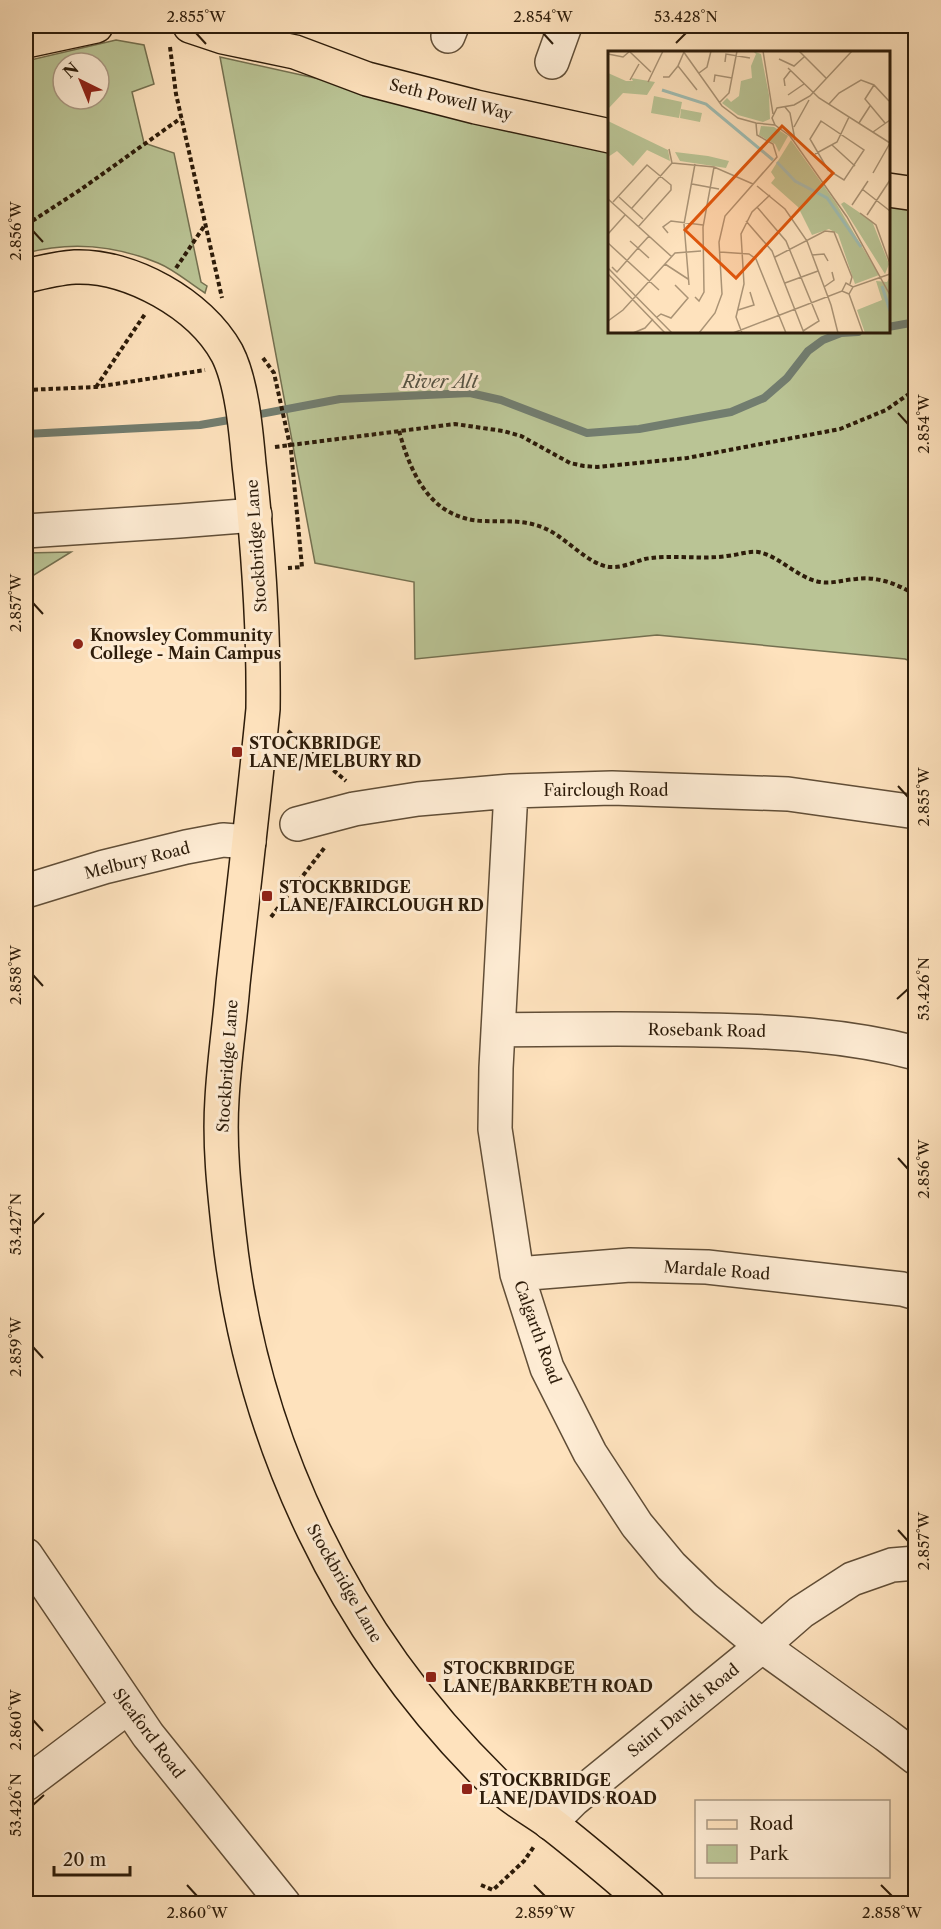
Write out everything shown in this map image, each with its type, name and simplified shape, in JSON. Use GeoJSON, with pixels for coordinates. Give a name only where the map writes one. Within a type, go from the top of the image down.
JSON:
{"type":"FeatureCollection","features":[{"type":"Feature","properties":{"kind":"main road"},"geometry":{"type":"LineString","coordinates":[[26,41],[96,26]]}},
{"type":"Feature","properties":{"kind":"main road","name":"Seth Powell Way"},"geometry":{"type":"LineString","coordinates":[[254,26],[295,52]]}},
{"type":"Feature","properties":{"kind":"main road","name":"Seth Powell Way"},"geometry":{"type":"LineString","coordinates":[[179,31],[223,37],[295,52],[367,79],[476,107],[608,136]]}},
{"type":"Feature","properties":{"kind":"main road"},"geometry":{"type":"LineString","coordinates":[[890,190],[915,194]]}},
{"type":"Feature","properties":{"kind":"main road","name":"Stockbridge Lane"},"geometry":{"type":"LineString","coordinates":[[26,276],[76,267],[118,273],[140,281],[161,290],[192,312],[226,353],[246,360],[241,402],[255,515],[263,645],[263,709],[222,1099],[222,1179],[234,1278],[247,1346],[266,1413],[289,1476],[324,1554],[358,1611],[398,1671],[443,1729],[497,1786],[550,1823],[648,1904]]}},
{"type":"Feature","properties":{"kind":"street"},"geometry":{"type":"LineString","coordinates":[[552,62],[565,26]]}},
{"type":"Feature","properties":{"kind":"street"},"geometry":{"type":"LineString","coordinates":[[26,531],[255,515]]}},
{"type":"Feature","properties":{"kind":"street","name":"Fairclough Road"},"geometry":{"type":"LineString","coordinates":[[297,824],[354,809],[418,799],[512,791],[612,788],[788,794],[915,812]]}},
{"type":"Feature","properties":{"kind":"street","name":"Calgarth Road"},"geometry":{"type":"LineString","coordinates":[[512,791],[498,1030],[495,1129],[517,1274],[547,1368],[590,1453],[638,1525],[671,1566],[705,1599],[762,1646],[915,1758]]}},
{"type":"Feature","properties":{"kind":"street","name":"Melbury Road"},"geometry":{"type":"LineString","coordinates":[[26,891],[104,867],[186,847],[223,840],[249,842]]}},
{"type":"Feature","properties":{"kind":"street","name":"Rosebank Road"},"geometry":{"type":"LineString","coordinates":[[498,1030],[623,1028],[769,1031],[883,1044],[915,1053]]}},
{"type":"Feature","properties":{"kind":"street","name":"Mardale Road"},"geometry":{"type":"LineString","coordinates":[[517,1274],[630,1265],[707,1267],[903,1289],[915,1293]]}},
{"type":"Feature","properties":{"kind":"street","name":"Sleaford Road"},"geometry":{"type":"LineString","coordinates":[[26,1555],[148,1735],[284,1904]]}},
{"type":"Feature","properties":{"kind":"street","name":"Saint Davids Road"},"geometry":{"type":"LineString","coordinates":[[550,1823],[573,1800],[801,1612],[852,1579],[892,1565],[915,1563]]}},
{"type":"Feature","properties":{"kind":"street"},"geometry":{"type":"LineString","coordinates":[[26,1784],[128,1707]]}},
{"type":"Feature","properties":{"kind":"path"},"geometry":{"type":"LineString","coordinates":[[179,31],[176,94],[224,309]]}},
{"type":"Feature","properties":{"kind":"path"},"geometry":{"type":"LineString","coordinates":[[26,225],[80,190],[181,118]]}},
{"type":"Feature","properties":{"kind":"path"},"geometry":{"type":"LineString","coordinates":[[172,273],[206,224]]}},
{"type":"Feature","properties":{"kind":"path"},"geometry":{"type":"LineString","coordinates":[[96,387],[146,314]]}},
{"type":"Feature","properties":{"kind":"path"},"geometry":{"type":"LineString","coordinates":[[26,390],[96,387],[246,360],[274,373],[290,444],[302,567],[285,568]]}},
{"type":"Feature","properties":{"kind":"path"},"geometry":{"type":"LineString","coordinates":[[247,442],[290,444],[455,424],[503,430],[534,442],[570,463],[597,467],[687,459],[840,429],[885,410],[915,389]]}},
{"type":"Feature","properties":{"kind":"path"},"geometry":{"type":"LineString","coordinates":[[399,431],[405,453],[418,483],[426,493],[447,510],[472,520],[518,521],[539,526],[558,535],[589,559],[605,566],[618,567],[646,559],[728,556],[758,552],[770,556],[808,579],[837,582],[870,578],[901,587],[915,596]]}},
{"type":"Feature","properties":{"kind":"path"},"geometry":{"type":"LineString","coordinates":[[263,709],[355,788],[354,809]]}},
{"type":"Feature","properties":{"kind":"path"},"geometry":{"type":"LineString","coordinates":[[271,917],[326,845]]}},
{"type":"Feature","properties":{"kind":"path"},"geometry":{"type":"LineString","coordinates":[[481,1886],[493,1890],[524,1861],[550,1823]]}},
{"type":"Feature","properties":{"kind":"green space"},"geometry":{"type":"Polygon","coordinates":[[[116,40],[144,45],[154,84],[132,92],[144,143],[174,153],[201,282],[207,286],[205,293],[164,266],[126,252],[76,246],[26,253],[26,61],[51,55],[51,111],[111,111],[111,51],[69,51],[116,40]]]}},
{"type":"Feature","properties":{"kind":"green space"},"geometry":{"type":"Polygon","coordinates":[[[220,57],[608,143],[608,333],[890,333],[890,201],[915,206],[915,663],[905,659],[657,635],[415,659],[414,582],[315,563],[220,57]]]}},
{"type":"Feature","properties":{"kind":"green space"},"geometry":{"type":"Polygon","coordinates":[[[71,552],[26,580],[26,553],[71,552]]]}},
{"type":"Feature","properties":{"kind":"waterway","name":"River Alt"},"geometry":{"type":"LineString","coordinates":[[890,327],[916,322]]}},
{"type":"Feature","properties":{"kind":"waterway","name":"River Alt"},"geometry":{"type":"LineString","coordinates":[[250,416],[340,399],[470,393],[501,400],[587,433],[639,429],[731,412],[764,398],[787,378],[808,351],[823,340],[841,333]]}},
{"type":"Feature","properties":{"kind":"waterway","name":"River Alt"},"geometry":{"type":"LineString","coordinates":[[26,434],[200,425],[235,419]]}},
{"type":"Feature","properties":{"kind":"place","name":"Knowsley Community College - Main Campus"},"geometry":{"type":"Point","coordinates":[78,644]}},
{"type":"Feature","properties":{"kind":"place","name":"STOCKBRIDGE LANE/MELBURY RD"},"geometry":{"type":"Point","coordinates":[237,752]}},
{"type":"Feature","properties":{"kind":"place","name":"STOCKBRIDGE LANE/FAIRCLOUGH RD"},"geometry":{"type":"Point","coordinates":[267,896]}},
{"type":"Feature","properties":{"kind":"place","name":"STOCKBRIDGE LANE/BARKBETH ROAD"},"geometry":{"type":"Point","coordinates":[431,1677]}},
{"type":"Feature","properties":{"kind":"place","name":"STOCKBRIDGE LANE/DAVIDS ROAD"},"geometry":{"type":"Point","coordinates":[467,1789]}}]}
